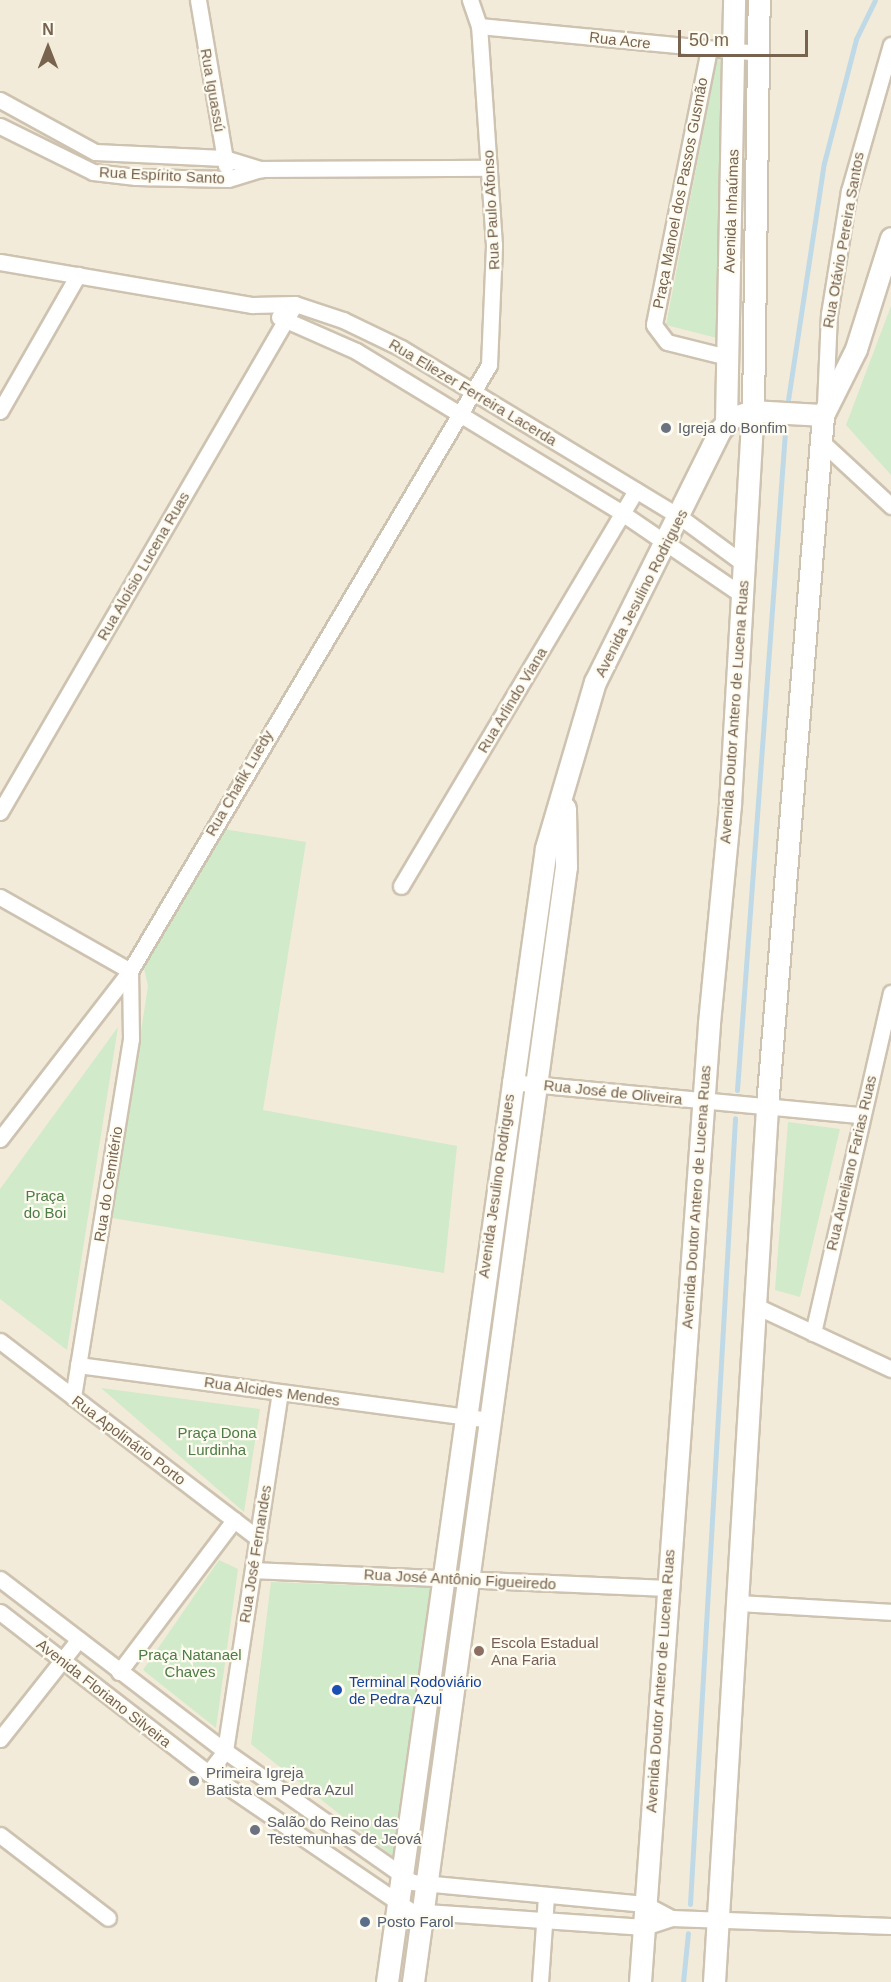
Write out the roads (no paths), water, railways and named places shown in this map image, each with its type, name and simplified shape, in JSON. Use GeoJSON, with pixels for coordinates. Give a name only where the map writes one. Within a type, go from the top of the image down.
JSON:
{"type":"FeatureCollection","features":[{"type":"Feature","properties":{"kind":"street","name":"Rua Iguassú"},"geometry":{"type":"LineString","coordinates":[[198,0],[228,179]]}},
{"type":"Feature","properties":{"kind":"street","name":"Rua Paulo Afonso"},"geometry":{"type":"LineString","coordinates":[[461,415],[476,394],[489,365],[493,330],[489,168],[479,26],[470,0]]}},
{"type":"Feature","properties":{"kind":"street","name":"Avenida Inhaúmas"},"geometry":{"type":"LineString","coordinates":[[726,422],[736,52],[734,0]]}},
{"type":"Feature","properties":{"kind":"street","name":"Avenida Inhaúmas"},"geometry":{"type":"LineString","coordinates":[[753,411],[761,53],[759,0]]}},
{"type":"Feature","properties":{"kind":"street","name":"Rua Acre"},"geometry":{"type":"LineString","coordinates":[[479,26],[761,53]]}},
{"type":"Feature","properties":{"kind":"street","name":"Rua Otávio Pereira Santos"},"geometry":{"type":"LineString","coordinates":[[824,410],[829,314],[849,191],[891,45]]}},
{"type":"Feature","properties":{"kind":"street","name":"Praça Manoel dos Passos Gusmão"},"geometry":{"type":"LineString","coordinates":[[709,49],[654,325],[667,342],[727,357]]}},
{"type":"Feature","properties":{"kind":"street","name":"Rua Espírito Santo"},"geometry":{"type":"LineString","coordinates":[[0,100],[95,152],[224,158],[261,169]]}},
{"type":"Feature","properties":{"kind":"street","name":"Rua Espírito Santo"},"geometry":{"type":"LineString","coordinates":[[0,126],[93,172],[228,179],[261,169],[489,168]]}},
{"type":"Feature","properties":{"kind":"street"},"geometry":{"type":"LineString","coordinates":[[714,1982],[767,1107],[824,443],[824,410],[856,350],[891,238]]}},
{"type":"Feature","properties":{"kind":"street","name":"Rua Eliezer Ferreira Lacerda"},"geometry":{"type":"LineString","coordinates":[[0,262],[252,305],[296,304],[374,334],[680,517],[744,564]]}},
{"type":"Feature","properties":{"kind":"street"},"geometry":{"type":"LineString","coordinates":[[0,411],[78,275]]}},
{"type":"Feature","properties":{"kind":"street","name":"Rua Aloísio Lucena Ruas"},"geometry":{"type":"LineString","coordinates":[[0,812],[296,304]]}},
{"type":"Feature","properties":{"kind":"street","name":"Rua Eliezer Ferreira Lacerda"},"geometry":{"type":"LineString","coordinates":[[252,305],[356,351],[622,513],[742,595]]}},
{"type":"Feature","properties":{"kind":"street"},"geometry":{"type":"LineString","coordinates":[[726,422],[753,411],[824,410]]}},
{"type":"Feature","properties":{"kind":"street","name":"Avenida Doutor Antero de Lucena Ruas"},"geometry":{"type":"LineString","coordinates":[[640,1982],[666,1588],[742,595],[753,411]]}},
{"type":"Feature","properties":{"kind":"street","name":"Rua Chafik Luedy"},"geometry":{"type":"LineString","coordinates":[[0,1139],[130,971],[461,415]]}},
{"type":"Feature","properties":{"kind":"street","name":"Avenida Jesulino Rodrigues"},"geometry":{"type":"LineString","coordinates":[[442,1578],[510,1082],[544,857],[564,798],[596,682],[726,422]]}},
{"type":"Feature","properties":{"kind":"street"},"geometry":{"type":"LineString","coordinates":[[824,443],[891,506]]}},
{"type":"Feature","properties":{"kind":"street","name":"Rua Arlindo Viana"},"geometry":{"type":"LineString","coordinates":[[401,886],[636,490]]}},
{"type":"Feature","properties":{"kind":"street","name":"Avenida Jesulino Rodrigues"},"geometry":{"type":"LineString","coordinates":[[469,1579],[533,1084],[566,867],[564,798]]}},
{"type":"Feature","properties":{"kind":"street"},"geometry":{"type":"LineString","coordinates":[[0,897],[130,971]]}},
{"type":"Feature","properties":{"kind":"street","name":"Rua do Cemitério"},"geometry":{"type":"LineString","coordinates":[[73,1397],[131,1039],[130,971]]}},
{"type":"Feature","properties":{"kind":"street","name":"Rua Aureliano Farias Ruas"},"geometry":{"type":"LineString","coordinates":[[813,1333],[861,1114],[890,1003]]}},
{"type":"Feature","properties":{"kind":"street","name":"Rua José de Oliveira"},"geometry":{"type":"LineString","coordinates":[[510,1082],[861,1114]]}},
{"type":"Feature","properties":{"kind":"street"},"geometry":{"type":"LineString","coordinates":[[756,1306],[891,1369]]}},
{"type":"Feature","properties":{"kind":"street","name":"Rua Apolinário Porto"},"geometry":{"type":"LineString","coordinates":[[0,1341],[258,1538]]}},
{"type":"Feature","properties":{"kind":"street","name":"Rua Alcides Mendes"},"geometry":{"type":"LineString","coordinates":[[78,1365],[489,1420]]}},
{"type":"Feature","properties":{"kind":"street","name":"Rua José Fernandes"},"geometry":{"type":"LineString","coordinates":[[225,1751],[280,1392]]}},
{"type":"Feature","properties":{"kind":"street"},"geometry":{"type":"LineString","coordinates":[[119,1672],[234,1520]]}},
{"type":"Feature","properties":{"kind":"street","name":"Rua José Antônio Figueiredo"},"geometry":{"type":"LineString","coordinates":[[253,1570],[666,1588]]}},
{"type":"Feature","properties":{"kind":"street"},"geometry":{"type":"LineString","coordinates":[[387,1982],[442,1578]]}},
{"type":"Feature","properties":{"kind":"street","name":"Avenida Floriano Silveira"},"geometry":{"type":"LineString","coordinates":[[0,1579],[225,1751],[353,1843],[402,1875],[427,1887]]}},
{"type":"Feature","properties":{"kind":"street"},"geometry":{"type":"LineString","coordinates":[[413,1982],[469,1579]]}},
{"type":"Feature","properties":{"kind":"street"},"geometry":{"type":"LineString","coordinates":[[737,1603],[891,1612]]}},
{"type":"Feature","properties":{"kind":"street","name":"Avenida Floriano Silveira"},"geometry":{"type":"LineString","coordinates":[[0,1612],[208,1773],[398,1905],[423,1912],[644,1927]]}},
{"type":"Feature","properties":{"kind":"street"},"geometry":{"type":"LineString","coordinates":[[0,1738],[79,1639]]}},
{"type":"Feature","properties":{"kind":"street"},"geometry":{"type":"LineString","coordinates":[[208,1773],[225,1751]]}},
{"type":"Feature","properties":{"kind":"street"},"geometry":{"type":"LineString","coordinates":[[0,1835],[108,1918]]}},
{"type":"Feature","properties":{"kind":"street"},"geometry":{"type":"LineString","coordinates":[[336,1864],[353,1843]]}},
{"type":"Feature","properties":{"kind":"street"},"geometry":{"type":"LineString","coordinates":[[427,1887],[645,1904],[670,1918]]}},
{"type":"Feature","properties":{"kind":"street"},"geometry":{"type":"LineString","coordinates":[[540,1982],[546,1896]]}},
{"type":"Feature","properties":{"kind":"street"},"geometry":{"type":"LineString","coordinates":[[644,1927],[670,1918],[891,1926]]}},
{"type":"Feature","properties":{"kind":"waterway"},"geometry":{"type":"LineString","coordinates":[[788,400],[824,163],[856,39],[875,0]]}},
{"type":"Feature","properties":{"kind":"waterway"},"geometry":{"type":"LineString","coordinates":[[737,1090],[785,431]]}},
{"type":"Feature","properties":{"kind":"waterway"},"geometry":{"type":"LineString","coordinates":[[690,1904],[735,1118]]}},
{"type":"Feature","properties":{"kind":"waterway"},"geometry":{"type":"LineString","coordinates":[[683,1982],[688,1933]]}},
{"type":"Feature","properties":{"kind":"place","name":"Igreja do Bonfim"},"geometry":{"type":"Point","coordinates":[666,428]}},
{"type":"Feature","properties":{"kind":"place","name":"Escola Estadual Ana Faria"},"geometry":{"type":"Point","coordinates":[479,1651]}},
{"type":"Feature","properties":{"kind":"place","name":"Terminal Rodoviário de Pedra Azul"},"geometry":{"type":"Point","coordinates":[337,1690]}},
{"type":"Feature","properties":{"kind":"place","name":"Primeira Igreja Batista em Pedra Azul"},"geometry":{"type":"Point","coordinates":[194,1781]}},
{"type":"Feature","properties":{"kind":"place","name":"Salão do Reino das Testemunhas de Jeová"},"geometry":{"type":"Point","coordinates":[255,1830]}},
{"type":"Feature","properties":{"kind":"place","name":"Posto Farol"},"geometry":{"type":"Point","coordinates":[365,1922]}},
{"type":"Feature","properties":{"kind":"park label","name":"Praça do Boi"},"geometry":{"type":"Point","coordinates":[45,1204]}},
{"type":"Feature","properties":{"kind":"park label","name":"Praça Dona Lurdinha"},"geometry":{"type":"Point","coordinates":[217,1440]}},
{"type":"Feature","properties":{"kind":"park label","name":"Praça Natanael Chaves"},"geometry":{"type":"Point","coordinates":[190,1662]}}]}
